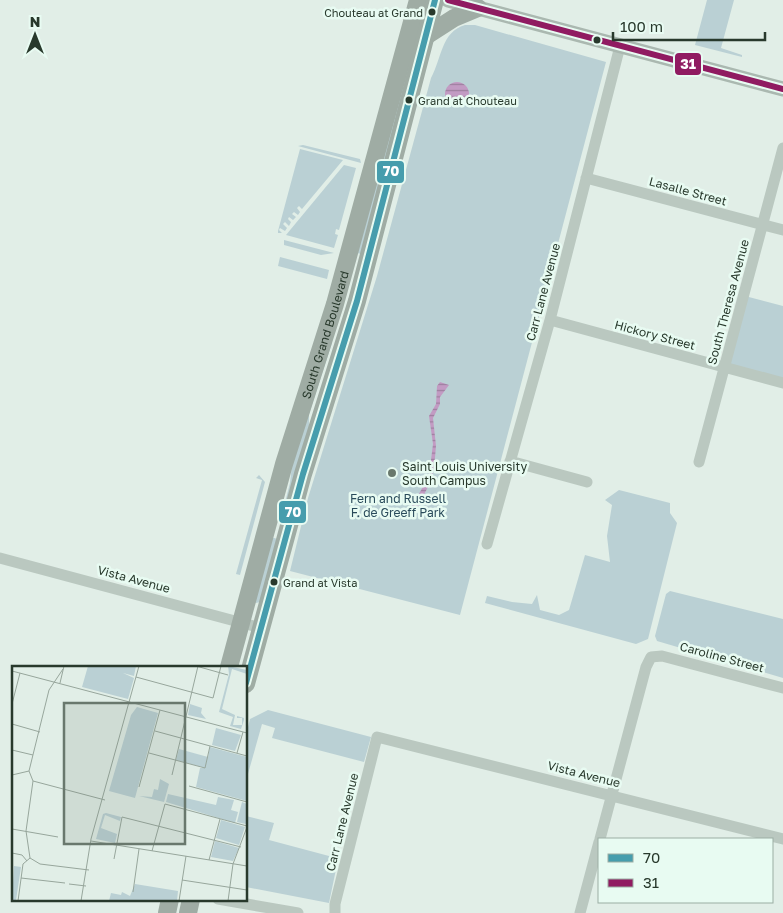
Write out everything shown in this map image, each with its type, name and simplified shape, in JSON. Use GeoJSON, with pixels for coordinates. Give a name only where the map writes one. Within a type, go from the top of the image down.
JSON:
{"type":"FeatureCollection","features":[{"type":"Feature","properties":{"kind":"main road","name":"South Grand Boulevard"},"geometry":{"type":"LineString","coordinates":[[229,666],[284,464],[335,304],[418,0]]}},
{"type":"Feature","properties":{"kind":"main road","name":"South Grand Boulevard"},"geometry":{"type":"LineString","coordinates":[[248,677],[290,524],[354,310],[435,0]]}},
{"type":"Feature","properties":{"kind":"main road"},"geometry":{"type":"LineString","coordinates":[[448,0],[783,89]]}},
{"type":"Feature","properties":{"kind":"main road"},"geometry":{"type":"LineString","coordinates":[[426,36],[447,22],[478,8]]}},
{"type":"Feature","properties":{"kind":"main road"},"geometry":{"type":"LineString","coordinates":[[284,464],[283,492],[277,517],[281,523],[290,524]]}},
{"type":"Feature","properties":{"kind":"main road"},"geometry":{"type":"LineString","coordinates":[[167,913],[170,900]]}},
{"type":"Feature","properties":{"kind":"main road"},"geometry":{"type":"LineString","coordinates":[[188,913],[191,900]]}},
{"type":"Feature","properties":{"kind":"street","name":"Carr Lane Avenue"},"geometry":{"type":"LineString","coordinates":[[487,544],[550,320],[620,46]]}},
{"type":"Feature","properties":{"kind":"street","name":"South Theresa Avenue"},"geometry":{"type":"LineString","coordinates":[[699,462],[783,148]]}},
{"type":"Feature","properties":{"kind":"street","name":"Lasalle Street"},"geometry":{"type":"LineString","coordinates":[[586,178],[783,230]]}},
{"type":"Feature","properties":{"kind":"street","name":"Hickory Street"},"geometry":{"type":"LineString","coordinates":[[550,320],[783,383]]}},
{"type":"Feature","properties":{"kind":"street"},"geometry":{"type":"LineString","coordinates":[[510,461],[587,482]]}},
{"type":"Feature","properties":{"kind":"street","name":"Vista Avenue"},"geometry":{"type":"LineString","coordinates":[[0,558],[261,628]]}},
{"type":"Feature","properties":{"kind":"street","name":"Caroline Street"},"geometry":{"type":"LineString","coordinates":[[612,795],[646,667],[649,659],[653,656],[662,656],[783,688]]}},
{"type":"Feature","properties":{"kind":"street","name":"Carr Lane Avenue"},"geometry":{"type":"LineString","coordinates":[[335,913],[335,904],[377,737]]}},
{"type":"Feature","properties":{"kind":"street","name":"Vista Avenue"},"geometry":{"type":"LineString","coordinates":[[377,737],[783,839]]}},
{"type":"Feature","properties":{"kind":"street"},"geometry":{"type":"LineString","coordinates":[[601,838],[612,795]]}},
{"type":"Feature","properties":{"kind":"street"},"geometry":{"type":"LineString","coordinates":[[580,913],[598,848]]}},
{"type":"Feature","properties":{"kind":"street"},"geometry":{"type":"LineString","coordinates":[[224,900],[298,913]]}},
{"type":"Feature","properties":{"kind":"green space"},"geometry":{"type":"Polygon","coordinates":[[[707,0],[734,0],[721,48],[742,55],[742,57],[695,45],[707,0]]]}},
{"type":"Feature","properties":{"kind":"green space"},"geometry":{"type":"Polygon","coordinates":[[[420,24],[361,254],[357,253],[420,24]]]}},
{"type":"Feature","properties":{"kind":"green space","name":"Fern and Russell F. de Greeff Park"},"geometry":{"type":"Polygon","coordinates":[[[465,25],[475,25],[606,62],[460,615],[290,571],[308,498],[377,276],[431,78],[443,47],[451,33],[465,25]]]}},
{"type":"Feature","properties":{"kind":"green space"},"geometry":{"type":"Polygon","coordinates":[[[303,145],[360,159],[361,163],[298,146],[303,145]]]}},
{"type":"Feature","properties":{"kind":"green space"},"geometry":{"type":"Polygon","coordinates":[[[300,149],[343,160],[302,209],[299,206],[297,208],[300,212],[298,215],[294,212],[292,214],[296,217],[293,220],[289,217],[288,219],[291,222],[289,226],[285,222],[283,224],[287,228],[285,231],[280,228],[279,230],[282,233],[278,233],[278,231],[300,149]]]}},
{"type":"Feature","properties":{"kind":"green space"},"geometry":{"type":"Polygon","coordinates":[[[344,165],[356,168],[339,230],[336,229],[335,234],[338,235],[334,248],[286,235],[344,165]]]}},
{"type":"Feature","properties":{"kind":"green space"},"geometry":{"type":"Polygon","coordinates":[[[284,240],[334,253],[321,255],[284,245],[284,240]]]}},
{"type":"Feature","properties":{"kind":"green space"},"geometry":{"type":"Polygon","coordinates":[[[280,257],[329,270],[327,279],[278,266],[280,257]]]}},
{"type":"Feature","properties":{"kind":"green space"},"geometry":{"type":"Polygon","coordinates":[[[745,296],[783,306],[783,383],[724,367],[745,296]]]}},
{"type":"Feature","properties":{"kind":"green space"},"geometry":{"type":"Polygon","coordinates":[[[329,342],[332,343],[309,414],[309,429],[286,510],[283,510],[290,483],[293,455],[329,342]]]}},
{"type":"Feature","properties":{"kind":"green space"},"geometry":{"type":"Polygon","coordinates":[[[259,475],[265,482],[240,575],[236,574],[262,480],[256,478],[259,475]]]}},
{"type":"Feature","properties":{"kind":"green space"},"geometry":{"type":"Polygon","coordinates":[[[619,490],[670,503],[670,513],[677,523],[648,639],[636,644],[485,603],[487,596],[512,602],[532,604],[537,595],[540,610],[559,615],[569,610],[585,555],[610,562],[607,536],[612,505],[605,500],[619,490]]]}},
{"type":"Feature","properties":{"kind":"green space"},"geometry":{"type":"Polygon","coordinates":[[[270,537],[278,539],[260,602],[256,603],[254,602],[270,537]]]}},
{"type":"Feature","properties":{"kind":"green space"},"geometry":{"type":"Polygon","coordinates":[[[670,591],[783,619],[783,678],[657,641],[655,636],[666,594],[670,591]]]}},
{"type":"Feature","properties":{"kind":"green space"},"geometry":{"type":"Polygon","coordinates":[[[268,710],[371,737],[364,762],[272,738],[275,728],[262,724],[248,774],[248,727],[250,719],[268,710]]]}},
{"type":"Feature","properties":{"kind":"green space"},"geometry":{"type":"Polygon","coordinates":[[[248,816],[274,823],[269,840],[329,856],[331,849],[340,850],[329,903],[248,887],[248,816]]]}},
{"type":"Feature","properties":{"kind":"shaded area"},"geometry":{"type":"Polygon","coordinates":[[[457,82],[466,85],[469,94],[466,103],[457,106],[448,103],[445,94],[448,85],[457,82]]]}},
{"type":"Feature","properties":{"kind":"shaded area"},"geometry":{"type":"Polygon","coordinates":[[[440,382],[449,385],[440,397],[440,404],[433,418],[436,446],[434,469],[430,483],[415,512],[411,508],[429,476],[433,444],[429,416],[436,404],[437,386],[440,382]]]}},
{"type":"Feature","properties":{"kind":"transit line","name":"70"},"geometry":{"type":"LineString","coordinates":[[248,676],[303,474],[357,301],[435,0]]}},
{"type":"Feature","properties":{"kind":"transit line","name":"31"},"geometry":{"type":"LineString","coordinates":[[448,0],[783,89]]}},
{"type":"Feature","properties":{"kind":"place","name":"Chouteau at Grand"},"geometry":{"type":"Point","coordinates":[432,12]}},
{"type":"Feature","properties":{"kind":"place","name":"Grand at Chouteau"},"geometry":{"type":"Point","coordinates":[409,100]}},
{"type":"Feature","properties":{"kind":"place","name":"Saint Louis University South Campus"},"geometry":{"type":"Point","coordinates":[392,473]}},
{"type":"Feature","properties":{"kind":"place","name":"Grand at Vista"},"geometry":{"type":"Point","coordinates":[274,582]}}]}
